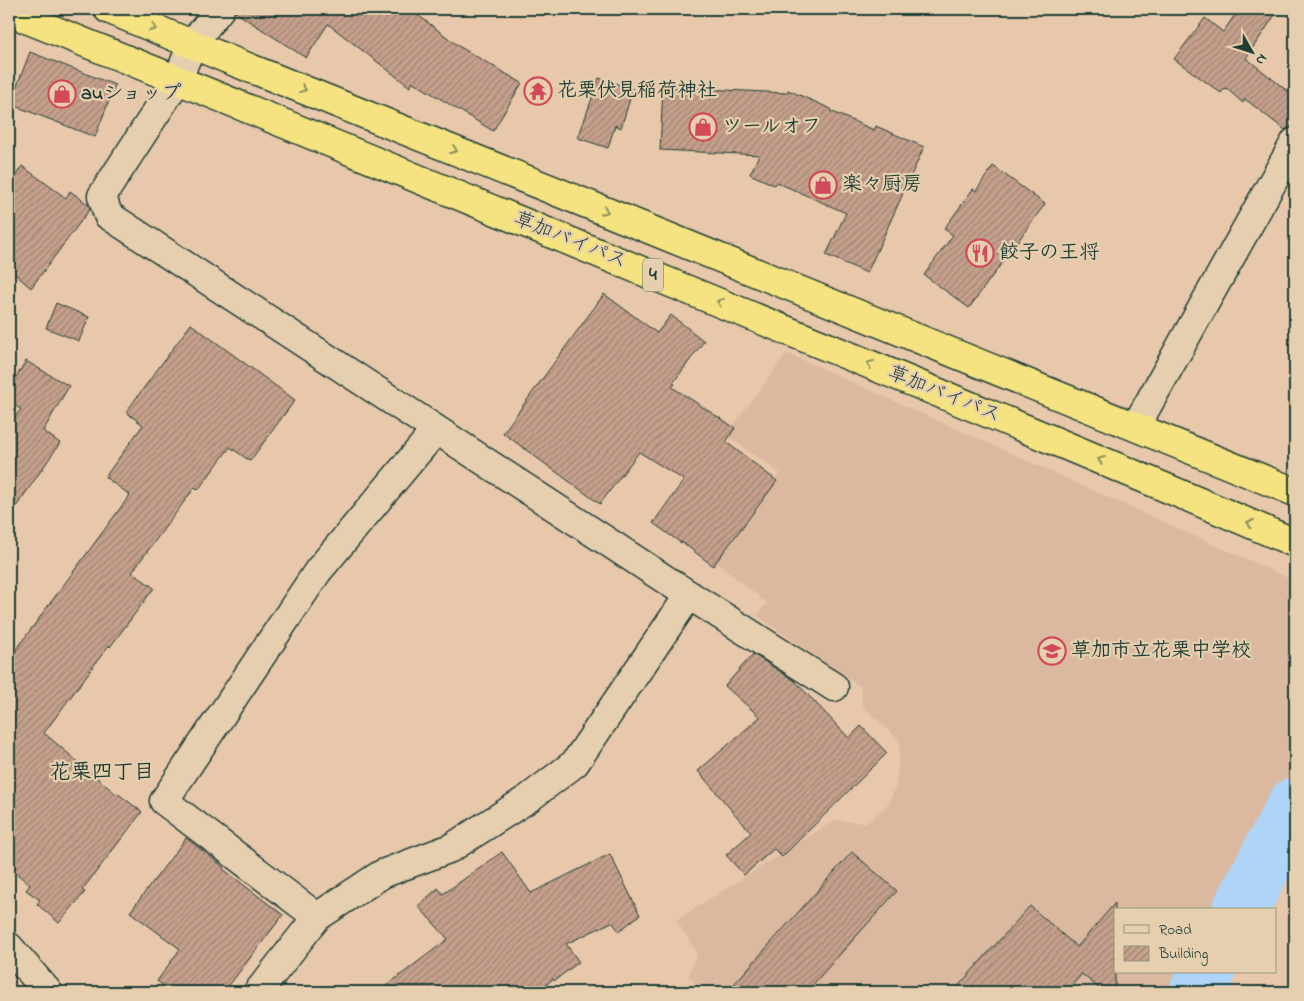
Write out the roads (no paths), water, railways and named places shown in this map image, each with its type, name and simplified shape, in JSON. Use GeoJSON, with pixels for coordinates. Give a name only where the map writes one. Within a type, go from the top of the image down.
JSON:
{"type":"FeatureCollection","features":[{"type":"Feature","properties":{"kind":"highway","name":"草加バイパス"},"geometry":{"type":"LineString","coordinates":[[108,9],[1295,492]]}},
{"type":"Feature","properties":{"kind":"highway","name":"草加バイパス"},"geometry":{"type":"LineString","coordinates":[[9,12],[1120,468],[1295,543]]}},
{"type":"Feature","properties":{"kind":"street"},"geometry":{"type":"LineString","coordinates":[[220,9],[192,44],[178,80],[102,196],[108,215],[689,595],[834,687]]}},
{"type":"Feature","properties":{"kind":"street"},"geometry":{"type":"LineString","coordinates":[[1136,426],[1295,142]]}},
{"type":"Feature","properties":{"kind":"street"},"geometry":{"type":"LineString","coordinates":[[317,917],[164,802],[318,571],[436,430]]}},
{"type":"Feature","properties":{"kind":"street"},"geometry":{"type":"LineString","coordinates":[[258,992],[317,917],[382,874],[451,848],[529,798],[575,763],[689,595]]}},
{"type":"Feature","properties":{"kind":"street"},"geometry":{"type":"LineString","coordinates":[[9,947],[41,989]]}},
{"type":"Feature","properties":{"kind":"waterway"},"geometry":{"type":"LineString","coordinates":[[1241,908],[1295,805]]}},
{"type":"Feature","properties":{"kind":"waterway"},"geometry":{"type":"LineString","coordinates":[[1197,992],[1206,974]]}},
{"type":"Feature","properties":{"kind":"place","name":"花栗伏見稲荷神社"},"geometry":{"type":"Point","coordinates":[538,91]}},
{"type":"Feature","properties":{"kind":"place","name":"auショップ"},"geometry":{"type":"Point","coordinates":[62,94]}},
{"type":"Feature","properties":{"kind":"place","name":"ツールオフ"},"geometry":{"type":"Point","coordinates":[703,127]}},
{"type":"Feature","properties":{"kind":"place","name":"楽々厨房"},"geometry":{"type":"Point","coordinates":[823,185]}},
{"type":"Feature","properties":{"kind":"place","name":"餃子の王将"},"geometry":{"type":"Point","coordinates":[980,253]}},
{"type":"Feature","properties":{"kind":"place","name":"草加市立花栗中学校"},"geometry":{"type":"Point","coordinates":[1052,651]}},
{"type":"Feature","properties":{"kind":"district","name":"花栗四丁目"},"geometry":{"type":"Point","coordinates":[102,773]}}]}
